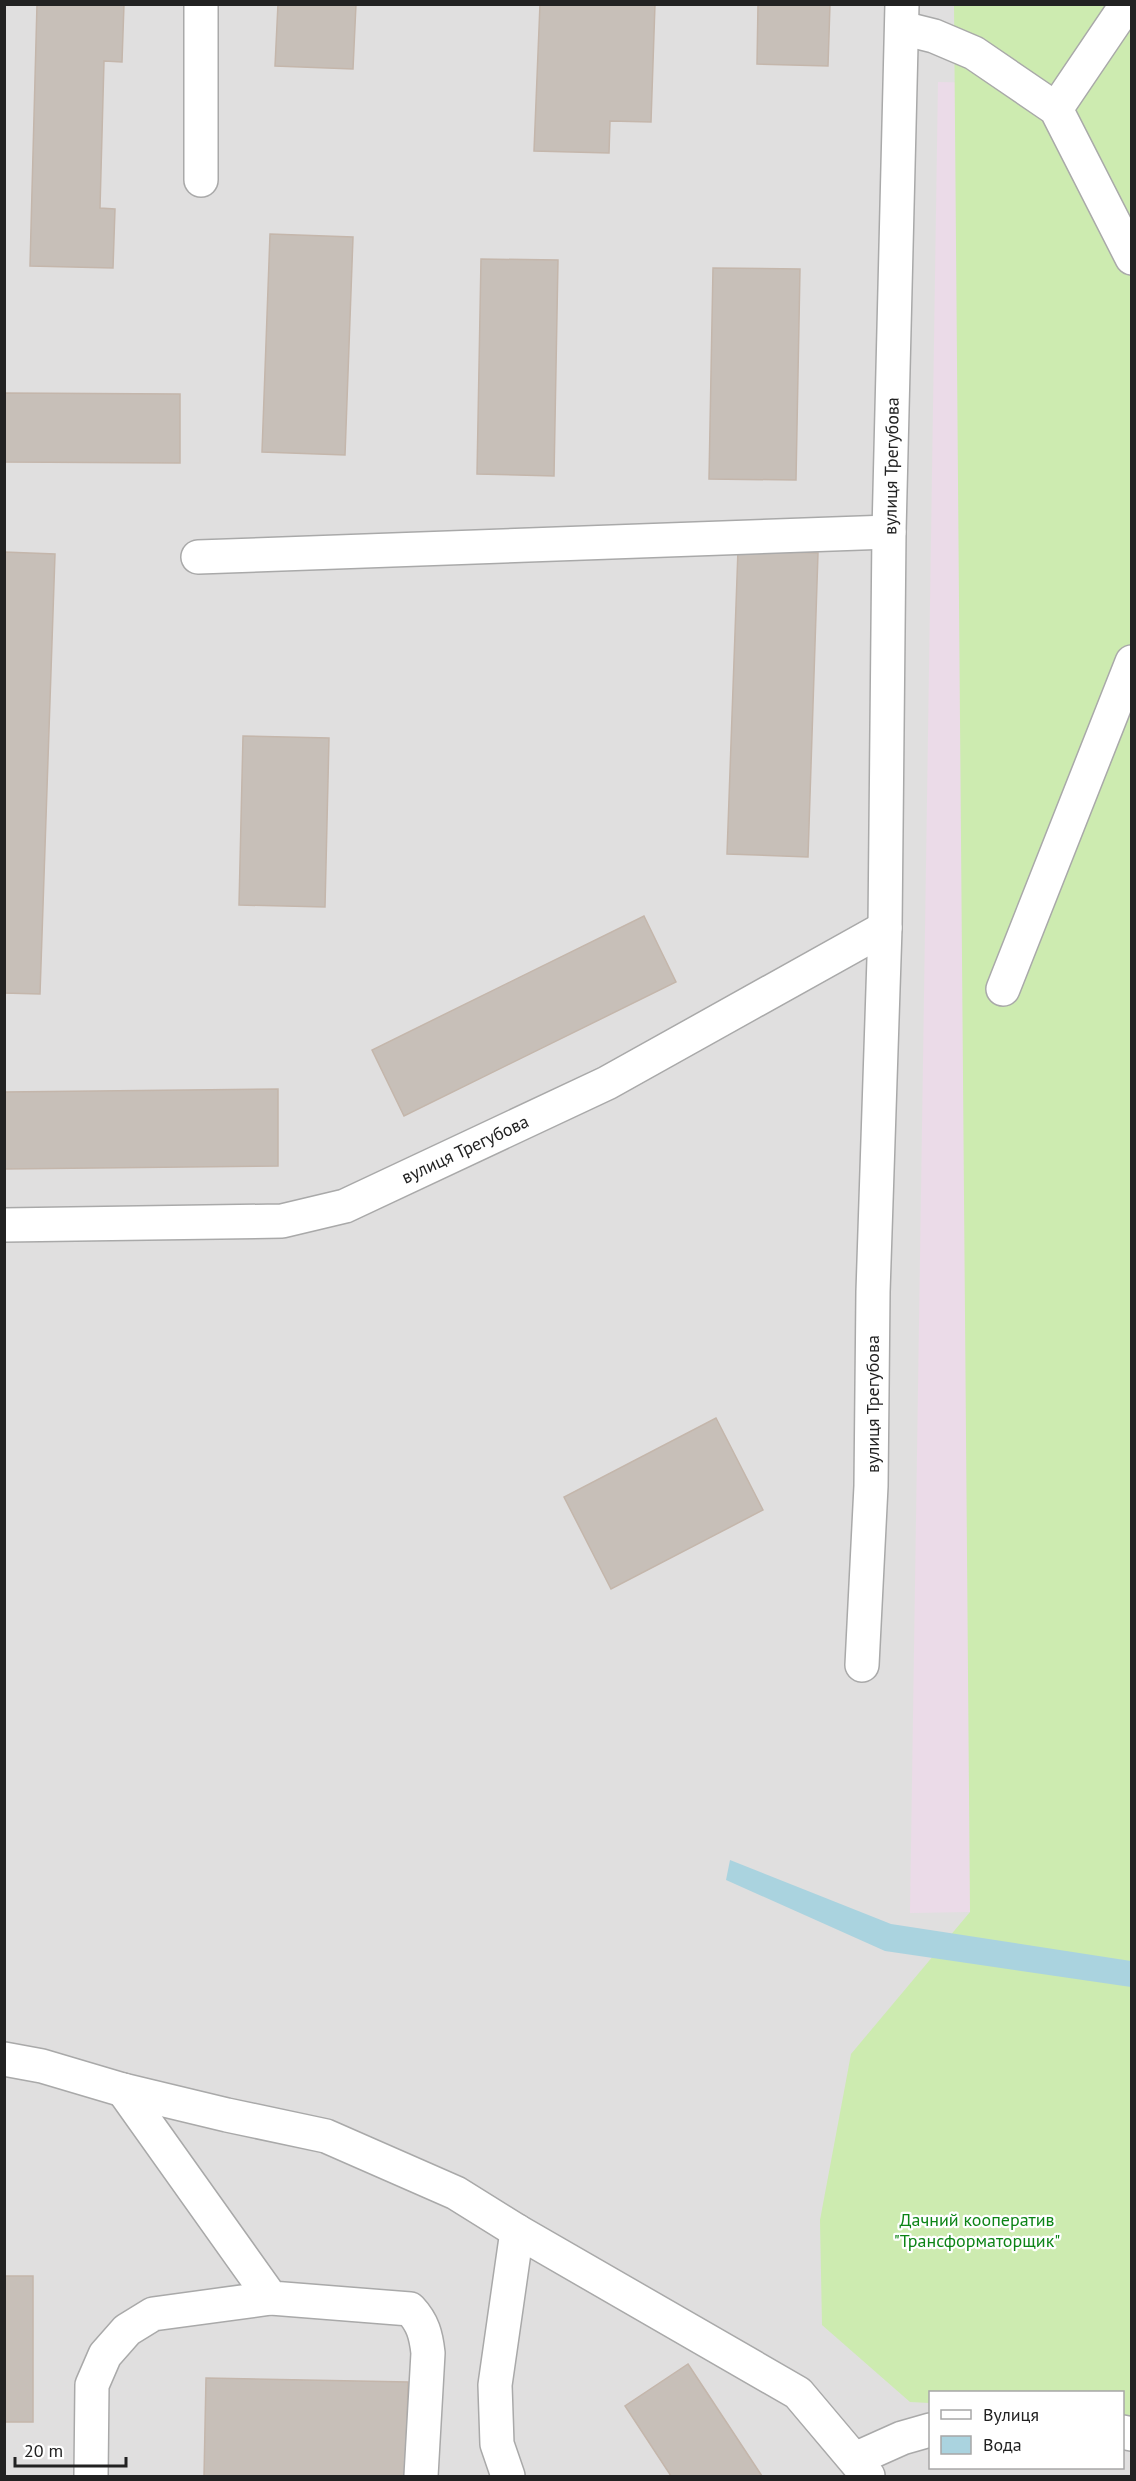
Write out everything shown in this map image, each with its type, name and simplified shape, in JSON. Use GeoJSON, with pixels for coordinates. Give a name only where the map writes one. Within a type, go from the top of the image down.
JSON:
{"type":"FeatureCollection","features":[{"type":"Feature","properties":{"kind":"street"},"geometry":{"type":"LineString","coordinates":[[201,4],[201,180]]}},
{"type":"Feature","properties":{"kind":"street"},"geometry":{"type":"LineString","coordinates":[[1056,110],[1127,4]]}},
{"type":"Feature","properties":{"kind":"street"},"geometry":{"type":"LineString","coordinates":[[902,16],[934,36],[974,53],[1056,110],[1131,258]]}},
{"type":"Feature","properties":{"kind":"street","name":"вулиця Трегубова"},"geometry":{"type":"LineString","coordinates":[[862,1665],[872,1486],[873,1292],[885,928],[889,532],[902,16]]}},
{"type":"Feature","properties":{"kind":"street"},"geometry":{"type":"LineString","coordinates":[[198,557],[889,532]]}},
{"type":"Feature","properties":{"kind":"street"},"geometry":{"type":"LineString","coordinates":[[1003,989],[1131,662]]}},
{"type":"Feature","properties":{"kind":"street","name":"вулиця Трегубова"},"geometry":{"type":"LineString","coordinates":[[4,1225],[282,1221],[345,1206],[607,1083],[885,928]]}},
{"type":"Feature","properties":{"kind":"street"},"geometry":{"type":"LineString","coordinates":[[4,2059],[42,2066],[123,2090],[326,2136],[456,2193],[517,2231],[798,2393],[861,2468],[902,2438],[929,2430]]}},
{"type":"Feature","properties":{"kind":"street"},"geometry":{"type":"LineString","coordinates":[[123,2090],[272,2298]]}},
{"type":"Feature","properties":{"kind":"street"},"geometry":{"type":"LineString","coordinates":[[508,2476],[497,2444],[495,2385],[517,2231]]}},
{"type":"Feature","properties":{"kind":"street"},"geometry":{"type":"LineString","coordinates":[[91,2476],[92,2385],[105,2355],[127,2330],[153,2314],[272,2298],[410,2309],[420,2320],[426,2334],[428,2353],[421,2476]]}},
{"type":"Feature","properties":{"kind":"shaded area"},"geometry":{"type":"Polygon","coordinates":[[[5,5],[1131,5],[1131,2476],[5,2476],[5,5]]]}},
{"type":"Feature","properties":{"kind":"shaded area"},"geometry":{"type":"Polygon","coordinates":[[[938,82],[987,83],[970,1912],[910,1913],[938,82]]]}},
{"type":"Feature","properties":{"kind":"green space","name":"Дачний кооператив \"Трансформаторщик\""},"geometry":{"type":"Polygon","coordinates":[[[954,5],[1131,5],[1131,2425],[1124,2424],[1124,2391],[929,2391],[929,2403],[910,2402],[822,2325],[820,2220],[851,2054],[970,1912],[954,5]]]}},
{"type":"Feature","properties":{"kind":"water"},"geometry":{"type":"Polygon","coordinates":[[[730,1860],[891,1924],[1131,1961],[1131,1987],[885,1951],[726,1880],[730,1860]]]}},
{"type":"Feature","properties":{"kind":"building"},"geometry":{"type":"Polygon","coordinates":[[[37,4],[124,4],[122,62],[104,61],[100,208],[115,209],[113,268],[30,266],[37,4]]]}},
{"type":"Feature","properties":{"kind":"building"},"geometry":{"type":"Polygon","coordinates":[[[278,4],[356,4],[353,69],[275,66],[278,4]]]}},
{"type":"Feature","properties":{"kind":"building"},"geometry":{"type":"Polygon","coordinates":[[[540,4],[655,4],[651,122],[610,121],[609,153],[534,151],[540,4]]]}},
{"type":"Feature","properties":{"kind":"building"},"geometry":{"type":"Polygon","coordinates":[[[758,4],[830,4],[828,66],[757,64],[758,4]]]}},
{"type":"Feature","properties":{"kind":"building"},"geometry":{"type":"Polygon","coordinates":[[[270,234],[353,237],[345,455],[262,452],[270,234]]]}},
{"type":"Feature","properties":{"kind":"building"},"geometry":{"type":"Polygon","coordinates":[[[481,259],[558,260],[554,476],[477,474],[481,259]]]}},
{"type":"Feature","properties":{"kind":"building"},"geometry":{"type":"Polygon","coordinates":[[[713,268],[800,269],[796,480],[709,479],[713,268]]]}},
{"type":"Feature","properties":{"kind":"building"},"geometry":{"type":"Polygon","coordinates":[[[4,393],[180,394],[180,463],[4,462],[4,393]]]}},
{"type":"Feature","properties":{"kind":"building"},"geometry":{"type":"Polygon","coordinates":[[[738,550],[818,553],[808,857],[727,854],[738,550]]]}},
{"type":"Feature","properties":{"kind":"building"},"geometry":{"type":"Polygon","coordinates":[[[4,552],[55,554],[40,994],[4,993],[4,552]]]}},
{"type":"Feature","properties":{"kind":"building"},"geometry":{"type":"Polygon","coordinates":[[[243,736],[329,738],[325,907],[239,905],[243,736]]]}},
{"type":"Feature","properties":{"kind":"building"},"geometry":{"type":"Polygon","coordinates":[[[644,916],[676,982],[404,1116],[372,1050],[644,916]]]}},
{"type":"Feature","properties":{"kind":"building"},"geometry":{"type":"Polygon","coordinates":[[[278,1089],[278,1166],[4,1169],[4,1092],[278,1089]]]}},
{"type":"Feature","properties":{"kind":"building"},"geometry":{"type":"Polygon","coordinates":[[[716,1418],[763,1510],[611,1589],[564,1497],[716,1418]]]}},
{"type":"Feature","properties":{"kind":"building"},"geometry":{"type":"Polygon","coordinates":[[[4,2276],[33,2276],[33,2422],[4,2422],[4,2276]]]}},
{"type":"Feature","properties":{"kind":"building"},"geometry":{"type":"Polygon","coordinates":[[[688,2364],[762,2476],[671,2476],[625,2406],[688,2364]]]}},
{"type":"Feature","properties":{"kind":"building"},"geometry":{"type":"Polygon","coordinates":[[[206,2378],[408,2382],[406,2476],[204,2476],[206,2378]]]}}]}
